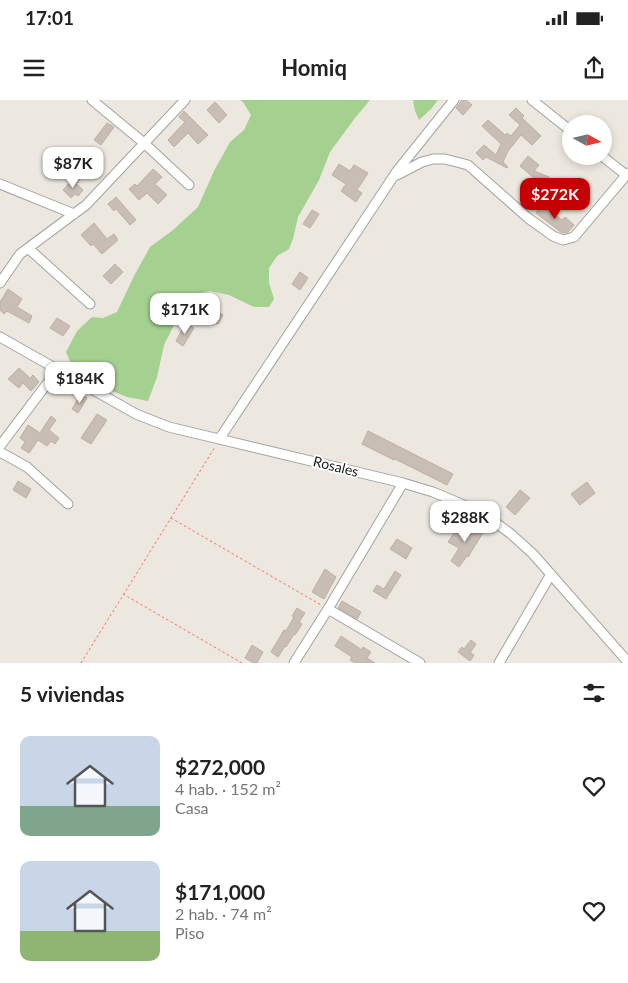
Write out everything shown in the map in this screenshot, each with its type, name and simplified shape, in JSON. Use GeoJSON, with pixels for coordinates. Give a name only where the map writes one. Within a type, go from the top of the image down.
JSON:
{"type":"FeatureCollection","features":[{"type":"Feature","properties":{"kind":"street"},"geometry":{"type":"LineString","coordinates":[[92,100],[144,143],[189,185]]}},
{"type":"Feature","properties":{"kind":"street"},"geometry":{"type":"LineString","coordinates":[[0,283],[20,254],[86,205],[185,100]]}},
{"type":"Feature","properties":{"kind":"street"},"geometry":{"type":"LineString","coordinates":[[220,438],[392,178],[454,100]]}},
{"type":"Feature","properties":{"kind":"street"},"geometry":{"type":"LineString","coordinates":[[532,100],[562,125]]}},
{"type":"Feature","properties":{"kind":"street"},"geometry":{"type":"LineString","coordinates":[[392,178],[422,162],[433,159],[445,159],[468,165],[528,218],[553,236],[563,240],[574,237],[627,174],[612,163]]}},
{"type":"Feature","properties":{"kind":"street"},"geometry":{"type":"LineString","coordinates":[[0,184],[74,214]]}},
{"type":"Feature","properties":{"kind":"street"},"geometry":{"type":"LineString","coordinates":[[28,248],[90,304]]}},
{"type":"Feature","properties":{"kind":"street","name":"Rosales"},"geometry":{"type":"LineString","coordinates":[[0,337],[136,414],[169,427],[403,483],[433,492],[488,517],[533,554],[628,662]]}},
{"type":"Feature","properties":{"kind":"street"},"geometry":{"type":"LineString","coordinates":[[0,446],[58,369]]}},
{"type":"Feature","properties":{"kind":"street"},"geometry":{"type":"LineString","coordinates":[[0,452],[26,467],[68,504]]}},
{"type":"Feature","properties":{"kind":"street"},"geometry":{"type":"LineString","coordinates":[[294,663],[403,483]]}},
{"type":"Feature","properties":{"kind":"street"},"geometry":{"type":"LineString","coordinates":[[498,663],[551,574]]}},
{"type":"Feature","properties":{"kind":"street"},"geometry":{"type":"LineString","coordinates":[[328,609],[420,663]]}},
{"type":"Feature","properties":{"kind":"path"},"geometry":{"type":"LineString","coordinates":[[81,663],[220,438]]}},
{"type":"Feature","properties":{"kind":"path"},"geometry":{"type":"LineString","coordinates":[[171,518],[328,609]]}},
{"type":"Feature","properties":{"kind":"path"},"geometry":{"type":"LineString","coordinates":[[122,594],[242,663]]}},
{"type":"Feature","properties":{"kind":"green space"},"geometry":{"type":"Polygon","coordinates":[[[240,100],[370,100],[330,152],[319,180],[298,217],[289,249],[277,256],[269,268],[269,283],[274,299],[269,307],[254,307],[229,295],[210,291],[195,294],[176,321],[164,345],[157,377],[148,401],[127,397],[98,385],[74,371],[66,352],[77,331],[92,317],[103,318],[117,312],[150,247],[173,230],[198,207],[214,171],[230,142],[244,130],[251,115],[240,100]]]}},
{"type":"Feature","properties":{"kind":"green space"},"geometry":{"type":"Polygon","coordinates":[[[413,100],[438,100],[419,120],[413,100]]]}},
{"type":"Feature","properties":{"kind":"building"},"geometry":{"type":"Polygon","coordinates":[[[462,100],[466,100],[472,105],[463,115],[456,108],[462,100]]]}},
{"type":"Feature","properties":{"kind":"building"},"geometry":{"type":"Polygon","coordinates":[[[215,102],[227,115],[219,123],[207,110],[215,102]]]}},
{"type":"Feature","properties":{"kind":"building"},"geometry":{"type":"Polygon","coordinates":[[[516,108],[524,116],[522,118],[541,136],[532,145],[521,135],[508,151],[503,162],[507,168],[486,157],[483,160],[476,153],[484,145],[496,155],[501,144],[482,126],[488,120],[505,135],[507,133],[511,136],[520,125],[509,115],[516,108]]]}},
{"type":"Feature","properties":{"kind":"building"},"geometry":{"type":"Polygon","coordinates":[[[184,111],[208,135],[198,144],[188,133],[174,147],[168,140],[185,122],[179,117],[184,111]]]}},
{"type":"Feature","properties":{"kind":"building"},"geometry":{"type":"Polygon","coordinates":[[[107,123],[114,127],[101,145],[94,140],[107,123]]]}},
{"type":"Feature","properties":{"kind":"building"},"geometry":{"type":"Polygon","coordinates":[[[528,156],[539,165],[534,171],[549,177],[543,191],[532,187],[534,178],[520,166],[528,156]]]}},
{"type":"Feature","properties":{"kind":"building"},"geometry":{"type":"Polygon","coordinates":[[[339,164],[350,171],[354,165],[368,173],[357,190],[362,193],[356,202],[341,191],[346,184],[332,175],[339,164]]]}},
{"type":"Feature","properties":{"kind":"building"},"geometry":{"type":"Polygon","coordinates":[[[76,166],[84,173],[77,183],[68,176],[76,166]]]}},
{"type":"Feature","properties":{"kind":"building"},"geometry":{"type":"Polygon","coordinates":[[[153,169],[162,177],[155,184],[167,195],[158,204],[147,193],[139,200],[129,189],[135,184],[137,186],[153,169]]]}},
{"type":"Feature","properties":{"kind":"building"},"geometry":{"type":"Polygon","coordinates":[[[72,180],[83,190],[78,196],[75,194],[71,198],[63,190],[72,180]]]}},
{"type":"Feature","properties":{"kind":"building"},"geometry":{"type":"Polygon","coordinates":[[[116,197],[136,220],[130,225],[116,209],[114,211],[108,204],[116,197]]]}},
{"type":"Feature","properties":{"kind":"building"},"geometry":{"type":"Polygon","coordinates":[[[542,204],[562,220],[565,217],[574,225],[568,232],[562,233],[536,213],[542,204]]]}},
{"type":"Feature","properties":{"kind":"building"},"geometry":{"type":"Polygon","coordinates":[[[312,210],[319,214],[310,228],[303,224],[312,210]]]}},
{"type":"Feature","properties":{"kind":"building"},"geometry":{"type":"Polygon","coordinates":[[[94,223],[107,239],[114,234],[118,240],[102,254],[81,235],[94,223]]]}},
{"type":"Feature","properties":{"kind":"building"},"geometry":{"type":"Polygon","coordinates":[[[115,264],[123,272],[111,284],[103,276],[115,264]]]}},
{"type":"Feature","properties":{"kind":"building"},"geometry":{"type":"Polygon","coordinates":[[[300,272],[308,278],[300,290],[292,284],[300,272]]]}},
{"type":"Feature","properties":{"kind":"building"},"geometry":{"type":"Polygon","coordinates":[[[8,289],[22,299],[17,307],[32,316],[29,323],[7,311],[4,314],[0,310],[0,302],[8,289]]]}},
{"type":"Feature","properties":{"kind":"building"},"geometry":{"type":"Polygon","coordinates":[[[202,302],[223,315],[218,324],[197,311],[202,302]]]}},
{"type":"Feature","properties":{"kind":"building"},"geometry":{"type":"Polygon","coordinates":[[[57,318],[70,326],[63,336],[50,328],[57,318]]]}},
{"type":"Feature","properties":{"kind":"building"},"geometry":{"type":"Polygon","coordinates":[[[187,324],[194,328],[183,346],[176,341],[187,324]]]}},
{"type":"Feature","properties":{"kind":"building"},"geometry":{"type":"Polygon","coordinates":[[[19,368],[30,378],[33,375],[39,382],[31,391],[23,383],[19,388],[8,379],[19,368]]]}},
{"type":"Feature","properties":{"kind":"building"},"geometry":{"type":"Polygon","coordinates":[[[81,394],[87,398],[78,413],[72,409],[81,394]]]}},
{"type":"Feature","properties":{"kind":"building"},"geometry":{"type":"Polygon","coordinates":[[[97,414],[107,420],[91,444],[81,438],[97,414]]]}},
{"type":"Feature","properties":{"kind":"building"},"geometry":{"type":"Polygon","coordinates":[[[51,416],[56,420],[49,430],[59,438],[55,444],[51,441],[47,446],[38,440],[29,453],[21,448],[25,442],[20,438],[28,425],[40,433],[51,416]]]}},
{"type":"Feature","properties":{"kind":"building"},"geometry":{"type":"Polygon","coordinates":[[[368,431],[453,474],[447,485],[362,444],[368,431]]]}},
{"type":"Feature","properties":{"kind":"building"},"geometry":{"type":"Polygon","coordinates":[[[18,481],[31,489],[26,498],[13,490],[18,481]]]}},
{"type":"Feature","properties":{"kind":"building"},"geometry":{"type":"Polygon","coordinates":[[[587,482],[595,493],[580,505],[571,494],[587,482]]]}},
{"type":"Feature","properties":{"kind":"building"},"geometry":{"type":"Polygon","coordinates":[[[520,490],[530,498],[515,515],[506,507],[520,490]]]}},
{"type":"Feature","properties":{"kind":"building"},"geometry":{"type":"Polygon","coordinates":[[[474,525],[484,531],[468,557],[459,567],[451,561],[459,548],[448,542],[458,527],[469,534],[474,525]]]}},
{"type":"Feature","properties":{"kind":"building"},"geometry":{"type":"Polygon","coordinates":[[[397,539],[412,548],[406,559],[390,549],[397,539]]]}},
{"type":"Feature","properties":{"kind":"building"},"geometry":{"type":"Polygon","coordinates":[[[325,569],[336,577],[324,599],[312,592],[325,569]]]}},
{"type":"Feature","properties":{"kind":"building"},"geometry":{"type":"Polygon","coordinates":[[[395,571],[401,575],[386,599],[373,591],[377,585],[384,589],[395,571]]]}},
{"type":"Feature","properties":{"kind":"building"},"geometry":{"type":"Polygon","coordinates":[[[342,601],[361,612],[357,619],[338,608],[342,601]]]}},
{"type":"Feature","properties":{"kind":"building"},"geometry":{"type":"Polygon","coordinates":[[[297,608],[305,613],[299,622],[302,624],[278,657],[271,652],[284,630],[286,631],[297,608]]]}},
{"type":"Feature","properties":{"kind":"building"},"geometry":{"type":"Polygon","coordinates":[[[341,636],[362,650],[363,647],[371,652],[367,658],[375,663],[355,663],[350,660],[352,657],[335,646],[341,636]]]}},
{"type":"Feature","properties":{"kind":"building"},"geometry":{"type":"Polygon","coordinates":[[[471,640],[476,644],[470,653],[474,655],[470,661],[458,652],[462,647],[464,649],[471,640]]]}},
{"type":"Feature","properties":{"kind":"building"},"geometry":{"type":"Polygon","coordinates":[[[252,645],[263,652],[257,663],[245,658],[252,645]]]}}]}
